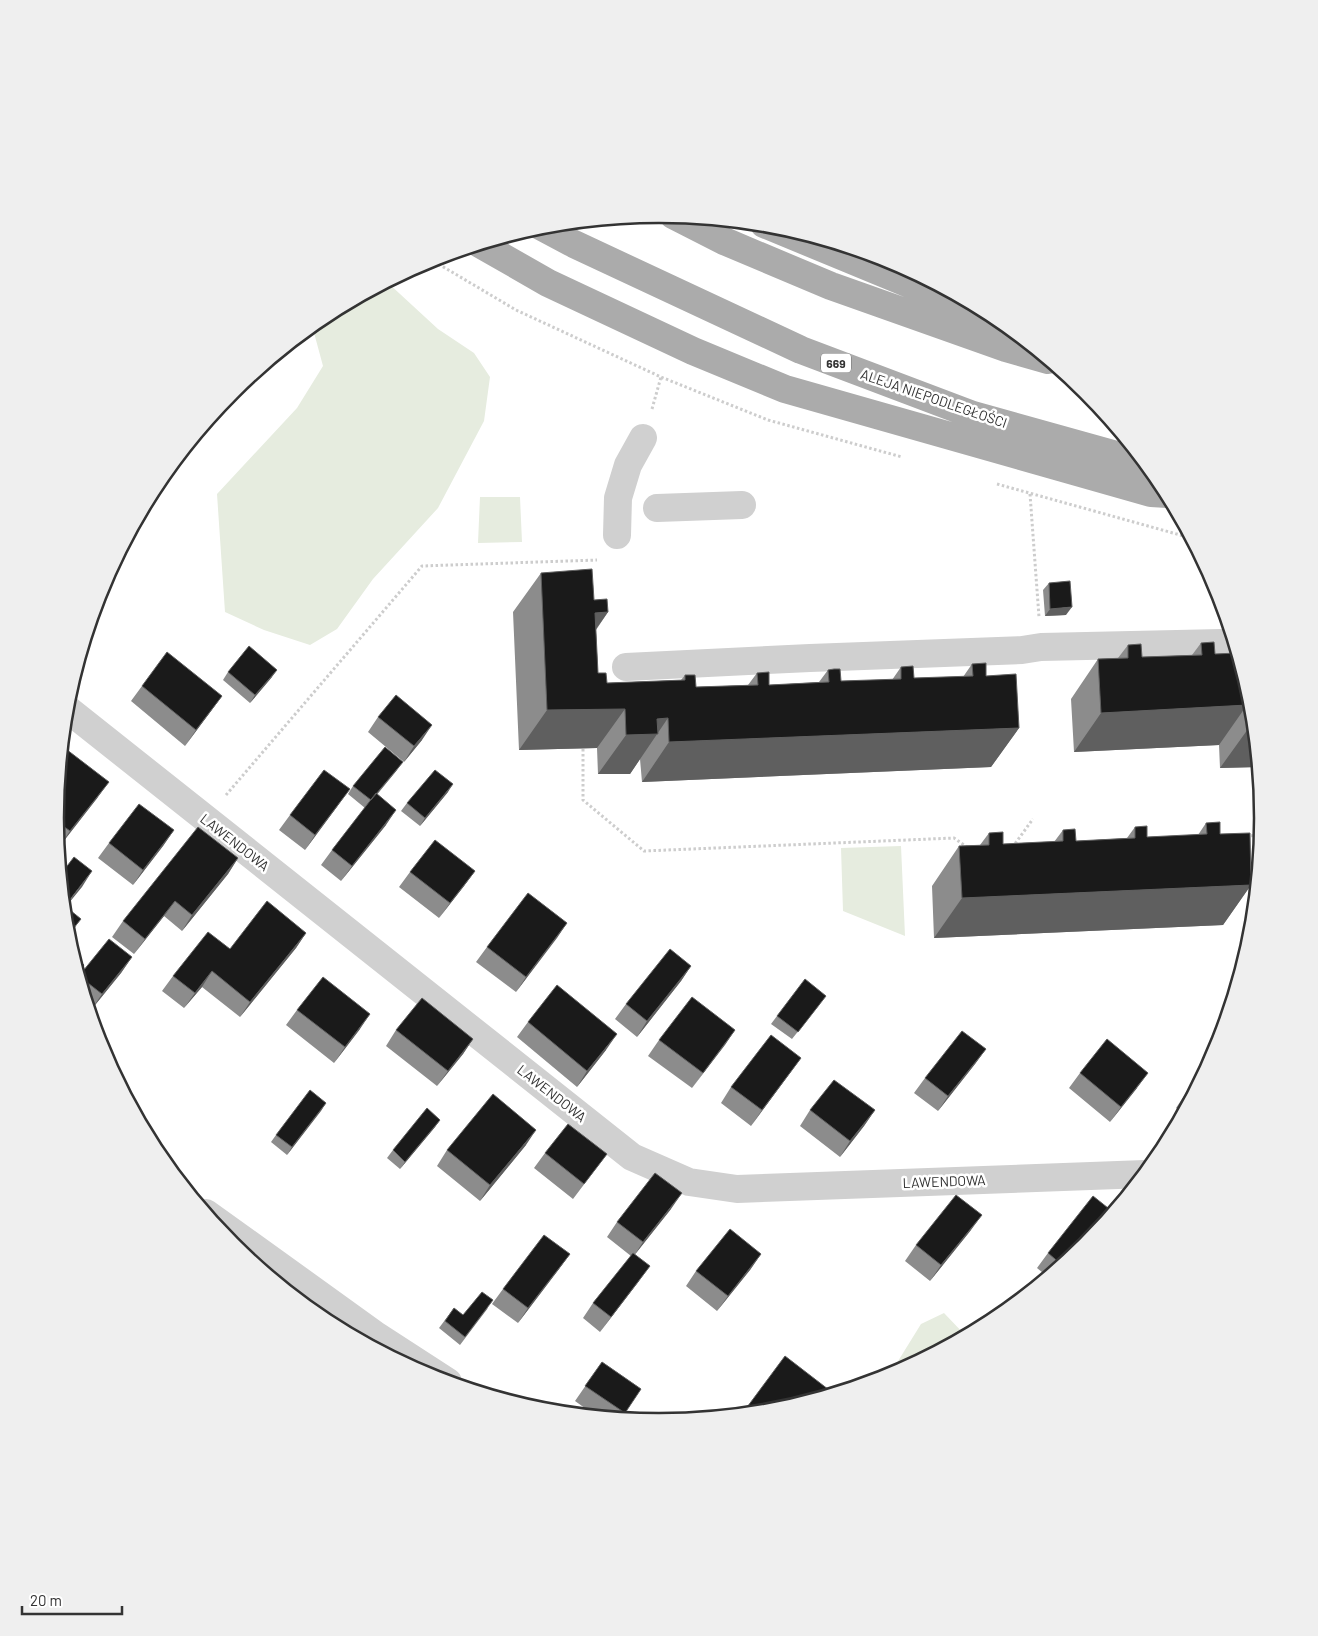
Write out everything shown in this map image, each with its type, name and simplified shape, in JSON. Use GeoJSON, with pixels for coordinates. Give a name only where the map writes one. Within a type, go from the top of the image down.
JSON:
{"type":"FeatureCollection","features":[{"type":"Feature","properties":{"kind":"main road"},"geometry":{"type":"LineString","coordinates":[[691,224],[724,241],[830,286],[1033,356]]}},
{"type":"Feature","properties":{"kind":"main road","name":"ALEJA NIEPODLEGŁOŚCI"},"geometry":{"type":"LineString","coordinates":[[552,233],[801,350],[973,415],[1134,460]]}},
{"type":"Feature","properties":{"kind":"main road"},"geometry":{"type":"LineString","coordinates":[[806,241],[964,307]]}},
{"type":"Feature","properties":{"kind":"main road"},"geometry":{"type":"LineString","coordinates":[[487,248],[548,283],[693,351],[785,389],[1151,493],[1158,493]]}},
{"type":"Feature","properties":{"kind":"street"},"geometry":{"type":"LineString","coordinates":[[617,535],[618,498],[628,465],[643,438]]}},
{"type":"Feature","properties":{"kind":"street"},"geometry":{"type":"LineString","coordinates":[[657,508],[742,505]]}},
{"type":"Feature","properties":{"kind":"street"},"geometry":{"type":"LineString","coordinates":[[626,667],[1022,650],[1041,647],[1228,644]]}},
{"type":"Feature","properties":{"kind":"street","name":"LAWENDOWA"},"geometry":{"type":"LineString","coordinates":[[73,714],[632,1156],[688,1182],[737,1189],[1135,1174]]}},
{"type":"Feature","properties":{"kind":"street"},"geometry":{"type":"LineString","coordinates":[[230,1230],[377,1336],[415,1361]]}},
{"type":"Feature","properties":{"kind":"path"},"geometry":{"type":"LineString","coordinates":[[1030,494],[1041,647]]}},
{"type":"Feature","properties":{"kind":"path"},"geometry":{"type":"LineString","coordinates":[[206,818],[422,566],[598,560]]}},
{"type":"Feature","properties":{"kind":"path"},"geometry":{"type":"LineString","coordinates":[[582,749],[583,800],[644,851],[954,838],[968,848],[967,856]]}},
{"type":"Feature","properties":{"kind":"path"},"geometry":{"type":"LineString","coordinates":[[1014,845],[1033,819]]}},
{"type":"Feature","properties":{"kind":"path"},"geometry":{"type":"LineString","coordinates":[[1242,836],[1254,835]]}},
{"type":"Feature","properties":{"kind":"path"},"geometry":{"type":"LineString","coordinates":[[1004,845],[1023,844]]}},
{"type":"Feature","properties":{"kind":"shaded area"},"geometry":{"type":"Polygon","coordinates":[[[392,286],[438,329],[474,353],[490,377],[484,421],[438,508],[373,579],[337,629],[310,645],[264,630],[225,612],[217,494],[297,408],[323,366],[314,333],[361,302],[392,286]]]}},
{"type":"Feature","properties":{"kind":"shaded area"},"geometry":{"type":"Polygon","coordinates":[[[480,497],[520,497],[522,542],[478,543],[480,497]]]}},
{"type":"Feature","properties":{"kind":"shaded area"},"geometry":{"type":"Polygon","coordinates":[[[901,846],[905,936],[843,911],[841,848],[901,846]]]}},
{"type":"Feature","properties":{"kind":"shaded area"},"geometry":{"type":"Polygon","coordinates":[[[944,1313],[961,1331],[896,1364],[921,1324],[944,1313]]]}},
{"type":"Feature","properties":{"kind":"building"},"geometry":{"type":"Polygon","coordinates":[[[592,569],[594,600],[607,599],[608,612],[595,613],[598,673],[606,673],[607,683],[685,680],[685,675],[695,675],[696,687],[758,685],[757,673],[769,672],[769,685],[829,682],[828,670],[834,669],[840,669],[841,681],[901,679],[901,667],[913,666],[914,678],[973,676],[972,664],[986,663],[986,676],[1016,674],[1019,728],[669,742],[668,718],[657,719],[658,734],[626,735],[625,709],[547,710],[541,573],[592,569]]]}},
{"type":"Feature","properties":{"kind":"building"},"geometry":{"type":"Polygon","coordinates":[[[1070,581],[1072,607],[1050,609],[1049,583],[1070,581]]]}},
{"type":"Feature","properties":{"kind":"building"},"geometry":{"type":"Polygon","coordinates":[[[1214,642],[1215,654],[1231,653],[1244,705],[1101,713],[1098,659],[1128,658],[1128,645],[1141,644],[1142,657],[1202,655],[1201,643],[1214,642]]]}},
{"type":"Feature","properties":{"kind":"building"},"geometry":{"type":"Polygon","coordinates":[[[249,646],[277,670],[255,695],[228,672],[249,646]]]}},
{"type":"Feature","properties":{"kind":"building"},"geometry":{"type":"Polygon","coordinates":[[[167,652],[222,696],[196,730],[142,686],[167,652]]]}},
{"type":"Feature","properties":{"kind":"building"},"geometry":{"type":"Polygon","coordinates":[[[396,695],[432,725],[414,746],[378,717],[396,695]]]}},
{"type":"Feature","properties":{"kind":"building"},"geometry":{"type":"Polygon","coordinates":[[[385,747],[403,762],[371,800],[353,786],[385,747]]]}},
{"type":"Feature","properties":{"kind":"building"},"geometry":{"type":"Polygon","coordinates":[[[68,751],[109,782],[70,831],[64,827],[65,779],[68,751]]]}},
{"type":"Feature","properties":{"kind":"building"},"geometry":{"type":"Polygon","coordinates":[[[324,770],[350,789],[315,835],[290,815],[324,770]]]}},
{"type":"Feature","properties":{"kind":"building"},"geometry":{"type":"Polygon","coordinates":[[[435,770],[453,784],[425,818],[407,803],[435,770]]]}},
{"type":"Feature","properties":{"kind":"building"},"geometry":{"type":"Polygon","coordinates":[[[376,793],[396,810],[352,866],[332,850],[376,793]]]}},
{"type":"Feature","properties":{"kind":"building"},"geometry":{"type":"Polygon","coordinates":[[[139,804],[174,830],[143,870],[109,843],[139,804]]]}},
{"type":"Feature","properties":{"kind":"building"},"geometry":{"type":"Polygon","coordinates":[[[1220,822],[1220,834],[1250,833],[1250,885],[962,898],[959,846],[989,845],[989,833],[1003,832],[1003,844],[1063,841],[1063,830],[1075,829],[1076,841],[1135,838],[1135,827],[1147,826],[1147,837],[1207,834],[1206,823],[1220,822]]]}},
{"type":"Feature","properties":{"kind":"building"},"geometry":{"type":"Polygon","coordinates":[[[198,827],[238,858],[192,915],[175,901],[145,939],[123,921],[198,827]]]}},
{"type":"Feature","properties":{"kind":"building"},"geometry":{"type":"Polygon","coordinates":[[[435,840],[475,871],[450,903],[410,872],[435,840]]]}},
{"type":"Feature","properties":{"kind":"building"},"geometry":{"type":"Polygon","coordinates":[[[74,857],[92,871],[70,900],[69,896],[66,867],[74,857]]]}},
{"type":"Feature","properties":{"kind":"building"},"geometry":{"type":"Polygon","coordinates":[[[528,893],[567,923],[526,977],[487,947],[528,893]]]}},
{"type":"Feature","properties":{"kind":"building"},"geometry":{"type":"Polygon","coordinates":[[[267,901],[306,933],[250,1002],[212,971],[195,993],[173,976],[208,932],[230,949],[267,901]]]}},
{"type":"Feature","properties":{"kind":"building"},"geometry":{"type":"Polygon","coordinates":[[[71,911],[81,919],[74,928],[71,911]]]}},
{"type":"Feature","properties":{"kind":"building"},"geometry":{"type":"Polygon","coordinates":[[[109,939],[132,957],[102,994],[87,982],[84,970],[109,939]]]}},
{"type":"Feature","properties":{"kind":"building"},"geometry":{"type":"Polygon","coordinates":[[[670,949],[691,966],[647,1021],[626,1004],[670,949]]]}},
{"type":"Feature","properties":{"kind":"building"},"geometry":{"type":"Polygon","coordinates":[[[323,977],[370,1014],[345,1047],[297,1010],[323,977]]]}},
{"type":"Feature","properties":{"kind":"building"},"geometry":{"type":"Polygon","coordinates":[[[805,979],[826,996],[798,1032],[777,1016],[805,979]]]}},
{"type":"Feature","properties":{"kind":"building"},"geometry":{"type":"Polygon","coordinates":[[[557,985],[617,1034],[587,1071],[528,1022],[557,985]]]}},
{"type":"Feature","properties":{"kind":"building"},"geometry":{"type":"Polygon","coordinates":[[[692,997],[735,1030],[703,1073],[659,1040],[692,997]]]}},
{"type":"Feature","properties":{"kind":"building"},"geometry":{"type":"Polygon","coordinates":[[[422,998],[473,1039],[448,1071],[396,1030],[422,998]]]}},
{"type":"Feature","properties":{"kind":"building"},"geometry":{"type":"Polygon","coordinates":[[[962,1031],[986,1049],[948,1096],[925,1078],[962,1031]]]}},
{"type":"Feature","properties":{"kind":"building"},"geometry":{"type":"Polygon","coordinates":[[[771,1035],[801,1058],[762,1110],[731,1087],[771,1035]]]}},
{"type":"Feature","properties":{"kind":"building"},"geometry":{"type":"Polygon","coordinates":[[[1107,1039],[1148,1073],[1121,1107],[1080,1073],[1107,1039]]]}},
{"type":"Feature","properties":{"kind":"building"},"geometry":{"type":"Polygon","coordinates":[[[834,1080],[875,1110],[850,1141],[810,1110],[834,1080]]]}},
{"type":"Feature","properties":{"kind":"building"},"geometry":{"type":"Polygon","coordinates":[[[310,1090],[326,1103],[292,1147],[276,1135],[310,1090]]]}},
{"type":"Feature","properties":{"kind":"building"},"geometry":{"type":"Polygon","coordinates":[[[493,1094],[536,1130],[490,1185],[447,1150],[493,1094]]]}},
{"type":"Feature","properties":{"kind":"building"},"geometry":{"type":"Polygon","coordinates":[[[427,1108],[440,1120],[405,1162],[393,1150],[427,1108]]]}},
{"type":"Feature","properties":{"kind":"building"},"geometry":{"type":"Polygon","coordinates":[[[568,1124],[607,1154],[584,1184],[545,1153],[568,1124]]]}},
{"type":"Feature","properties":{"kind":"building"},"geometry":{"type":"Polygon","coordinates":[[[655,1173],[682,1193],[643,1242],[617,1222],[655,1173]]]}},
{"type":"Feature","properties":{"kind":"building"},"geometry":{"type":"Polygon","coordinates":[[[956,1195],[982,1215],[941,1265],[916,1245],[956,1195]]]}},
{"type":"Feature","properties":{"kind":"building"},"geometry":{"type":"Polygon","coordinates":[[[1093,1196],[1108,1208],[1057,1261],[1048,1253],[1093,1196]]]}},
{"type":"Feature","properties":{"kind":"building"},"geometry":{"type":"Polygon","coordinates":[[[730,1229],[761,1254],[728,1296],[696,1271],[730,1229]]]}},
{"type":"Feature","properties":{"kind":"building"},"geometry":{"type":"Polygon","coordinates":[[[544,1235],[570,1254],[528,1308],[503,1289],[544,1235]]]}},
{"type":"Feature","properties":{"kind":"building"},"geometry":{"type":"Polygon","coordinates":[[[633,1253],[650,1266],[611,1317],[593,1303],[633,1253]]]}},
{"type":"Feature","properties":{"kind":"building"},"geometry":{"type":"Polygon","coordinates":[[[482,1292],[493,1300],[465,1337],[445,1321],[454,1308],[463,1315],[482,1292]]]}},
{"type":"Feature","properties":{"kind":"building"},"geometry":{"type":"Polygon","coordinates":[[[785,1356],[827,1389],[775,1402],[748,1406],[785,1356]]]}},
{"type":"Feature","properties":{"kind":"building"},"geometry":{"type":"Polygon","coordinates":[[[602,1362],[641,1389],[626,1412],[624,1412],[585,1386],[602,1362]]]}}]}
